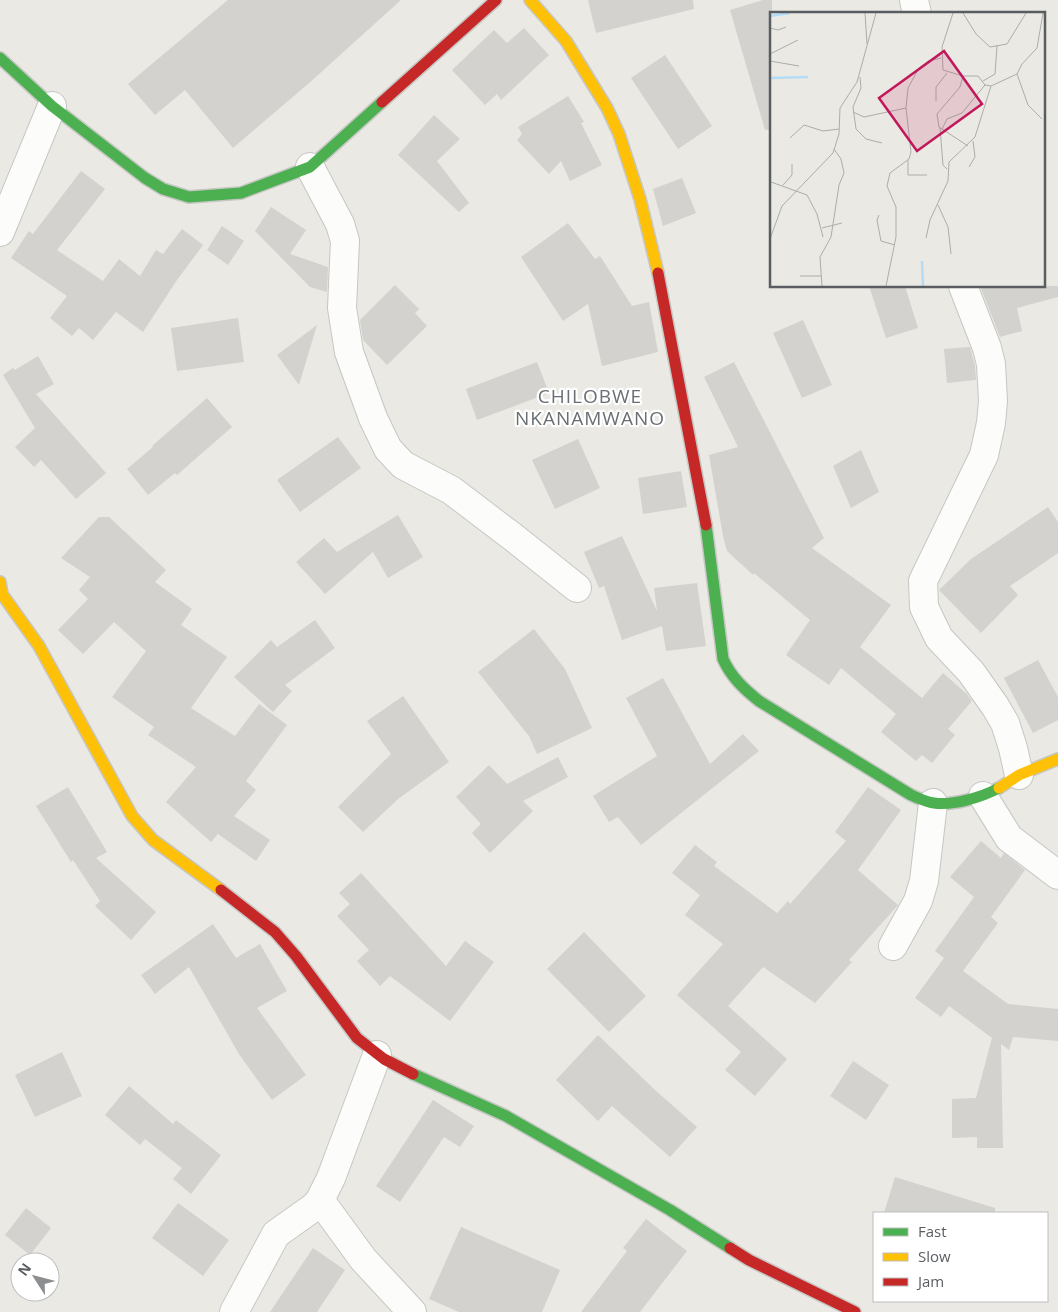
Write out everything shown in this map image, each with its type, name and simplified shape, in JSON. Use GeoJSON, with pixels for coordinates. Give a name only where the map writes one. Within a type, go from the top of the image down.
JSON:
{"type":"FeatureCollection","features":[{"type":"Feature","properties":{"kind":"street"},"geometry":{"type":"LineString","coordinates":[[0,58],[52,106],[145,178],[163,189],[188,197],[241,193],[310,167],[496,0]]}},
{"type":"Feature","properties":{"kind":"street"},"geometry":{"type":"LineString","coordinates":[[530,0],[566,41],[607,108],[619,134],[640,199],[663,294],[704,511],[723,659],[729,673],[738,684],[759,700],[911,795],[932,804],[983,796],[1019,775],[1058,760]]}},
{"type":"Feature","properties":{"kind":"street"},"geometry":{"type":"LineString","coordinates":[[0,232],[52,106]]}},
{"type":"Feature","properties":{"kind":"street"},"geometry":{"type":"LineString","coordinates":[[310,167],[340,224],[345,241],[342,308],[349,352],[373,418],[388,450],[403,464],[451,490],[513,536],[577,588]]}},
{"type":"Feature","properties":{"kind":"street"},"geometry":{"type":"LineString","coordinates":[[964,288],[987,348],[991,364],[992,424],[984,456],[923,581],[924,607],[940,638],[970,672],[996,706],[1005,723],[1019,775]]}},
{"type":"Feature","properties":{"kind":"street"},"geometry":{"type":"LineString","coordinates":[[1,590],[39,646],[132,816],[140,827],[153,840],[275,932],[296,956],[357,1038],[377,1055],[394,1065],[506,1116],[670,1210],[749,1260],[855,1312]]}},
{"type":"Feature","properties":{"kind":"street"},"geometry":{"type":"LineString","coordinates":[[983,796],[1009,838],[1058,875]]}},
{"type":"Feature","properties":{"kind":"street"},"geometry":{"type":"LineString","coordinates":[[893,946],[918,901],[924,882],[932,804]]}},
{"type":"Feature","properties":{"kind":"street"},"geometry":{"type":"LineString","coordinates":[[234,1312],[276,1234],[320,1200],[331,1178],[377,1055]]}},
{"type":"Feature","properties":{"kind":"street"},"geometry":{"type":"LineString","coordinates":[[320,1200],[364,1259],[412,1312]]}},
{"type":"Feature","properties":{"kind":"building"},"geometry":{"type":"Polygon","coordinates":[[[228,0],[401,0],[308,84],[233,148],[185,90],[155,115],[128,84],[228,0]]]}},
{"type":"Feature","properties":{"kind":"building"},"geometry":{"type":"Polygon","coordinates":[[[588,0],[693,0],[694,9],[596,33],[588,0]]]}},
{"type":"Feature","properties":{"kind":"building"},"geometry":{"type":"Polygon","coordinates":[[[763,0],[772,0],[772,12],[770,12],[770,129],[765,130],[730,10],[763,0]]]}},
{"type":"Feature","properties":{"kind":"building"},"geometry":{"type":"Polygon","coordinates":[[[524,28],[549,55],[501,100],[497,94],[485,105],[452,70],[494,30],[507,43],[524,28]]]}},
{"type":"Feature","properties":{"kind":"building"},"geometry":{"type":"Polygon","coordinates":[[[665,55],[712,126],[678,149],[631,78],[665,55]]]}},
{"type":"Feature","properties":{"kind":"building"},"geometry":{"type":"Polygon","coordinates":[[[568,96],[584,122],[581,123],[602,165],[570,181],[561,161],[549,174],[517,140],[522,134],[518,127],[568,96]]]}},
{"type":"Feature","properties":{"kind":"building"},"geometry":{"type":"Polygon","coordinates":[[[434,115],[460,139],[437,161],[469,203],[459,212],[398,155],[434,115]]]}},
{"type":"Feature","properties":{"kind":"building"},"geometry":{"type":"Polygon","coordinates":[[[81,171],[105,189],[57,250],[103,281],[119,259],[140,276],[156,250],[163,254],[182,229],[203,245],[177,280],[143,332],[116,312],[93,340],[79,328],[72,336],[50,318],[67,296],[11,258],[29,231],[33,234],[81,171]]]}},
{"type":"Feature","properties":{"kind":"building"},"geometry":{"type":"Polygon","coordinates":[[[682,178],[696,213],[663,226],[653,189],[682,178]]]}},
{"type":"Feature","properties":{"kind":"building"},"geometry":{"type":"Polygon","coordinates":[[[271,207],[306,230],[290,254],[328,267],[327,292],[310,287],[255,231],[271,207]]]}},
{"type":"Feature","properties":{"kind":"building"},"geometry":{"type":"Polygon","coordinates":[[[568,223],[595,259],[600,256],[632,306],[649,302],[658,352],[602,366],[588,304],[563,321],[521,257],[568,223]]]}},
{"type":"Feature","properties":{"kind":"building"},"geometry":{"type":"Polygon","coordinates":[[[222,226],[244,241],[228,265],[207,250],[222,226]]]}},
{"type":"Feature","properties":{"kind":"building"},"geometry":{"type":"Polygon","coordinates":[[[395,285],[419,309],[415,313],[427,326],[387,365],[363,340],[360,320],[395,285]]]}},
{"type":"Feature","properties":{"kind":"building"},"geometry":{"type":"Polygon","coordinates":[[[1046,286],[1058,286],[1058,297],[1017,308],[1022,331],[1000,337],[981,288],[1046,288],[1046,286]]]}},
{"type":"Feature","properties":{"kind":"building"},"geometry":{"type":"Polygon","coordinates":[[[870,288],[906,288],[918,328],[886,338],[870,288]]]}},
{"type":"Feature","properties":{"kind":"building"},"geometry":{"type":"Polygon","coordinates":[[[238,318],[244,362],[177,371],[171,328],[238,318]]]}},
{"type":"Feature","properties":{"kind":"building"},"geometry":{"type":"Polygon","coordinates":[[[803,320],[832,385],[802,398],[773,333],[803,320]]]}},
{"type":"Feature","properties":{"kind":"building"},"geometry":{"type":"Polygon","coordinates":[[[317,325],[299,385],[277,355],[317,325]]]}},
{"type":"Feature","properties":{"kind":"building"},"geometry":{"type":"Polygon","coordinates":[[[970,347],[975,366],[976,380],[947,383],[944,349],[970,347]]]}},
{"type":"Feature","properties":{"kind":"building"},"geometry":{"type":"Polygon","coordinates":[[[38,356],[54,384],[36,394],[106,473],[76,499],[41,460],[34,467],[15,447],[35,428],[3,375],[38,356]]]}},
{"type":"Feature","properties":{"kind":"building"},"geometry":{"type":"Polygon","coordinates":[[[537,362],[549,393],[477,420],[466,389],[537,362]]]}},
{"type":"Feature","properties":{"kind":"building"},"geometry":{"type":"Polygon","coordinates":[[[734,362],[824,538],[812,548],[891,605],[860,647],[922,698],[943,673],[967,694],[972,701],[948,729],[955,735],[932,763],[922,755],[916,761],[881,732],[896,714],[841,668],[829,685],[786,655],[810,620],[754,573],[753,575],[727,551],[709,455],[738,447],[704,377],[734,362]]]}},
{"type":"Feature","properties":{"kind":"building"},"geometry":{"type":"Polygon","coordinates":[[[207,398],[232,427],[177,475],[175,473],[148,495],[127,469],[207,398]]]}},
{"type":"Feature","properties":{"kind":"building"},"geometry":{"type":"Polygon","coordinates":[[[338,437],[361,468],[300,512],[277,480],[338,437]]]}},
{"type":"Feature","properties":{"kind":"building"},"geometry":{"type":"Polygon","coordinates":[[[578,439],[600,488],[555,509],[532,460],[578,439]]]}},
{"type":"Feature","properties":{"kind":"building"},"geometry":{"type":"Polygon","coordinates":[[[861,450],[879,492],[851,508],[833,466],[861,450]]]}},
{"type":"Feature","properties":{"kind":"building"},"geometry":{"type":"Polygon","coordinates":[[[681,471],[687,507],[643,514],[638,478],[681,471]]]}},
{"type":"Feature","properties":{"kind":"building"},"geometry":{"type":"Polygon","coordinates":[[[1048,507],[1058,522],[1058,553],[1010,586],[1018,595],[981,633],[939,590],[971,559],[1048,507]]]}},
{"type":"Feature","properties":{"kind":"building"},"geometry":{"type":"Polygon","coordinates":[[[398,515],[423,557],[388,578],[373,552],[325,594],[296,562],[324,538],[337,552],[398,515]]]}},
{"type":"Feature","properties":{"kind":"building"},"geometry":{"type":"Polygon","coordinates":[[[99,517],[109,517],[166,570],[155,582],[192,609],[181,625],[227,657],[191,708],[235,736],[259,704],[287,725],[246,781],[256,790],[234,816],[270,840],[256,861],[218,834],[211,842],[166,802],[196,767],[148,735],[154,727],[112,697],[146,651],[114,622],[83,654],[58,630],[88,599],[79,590],[90,577],[61,558],[99,517]]]}},
{"type":"Feature","properties":{"kind":"building"},"geometry":{"type":"Polygon","coordinates":[[[622,536],[657,611],[654,588],[697,583],[706,646],[666,651],[662,626],[622,640],[604,586],[599,588],[584,552],[622,536]]]}},
{"type":"Feature","properties":{"kind":"building"},"geometry":{"type":"Polygon","coordinates":[[[315,620],[335,648],[285,685],[292,691],[273,712],[234,677],[271,640],[277,647],[315,620]]]}},
{"type":"Feature","properties":{"kind":"building"},"geometry":{"type":"Polygon","coordinates":[[[534,629],[565,669],[592,728],[537,754],[529,736],[478,672],[534,629]]]}},
{"type":"Feature","properties":{"kind":"building"},"geometry":{"type":"Polygon","coordinates":[[[1038,660],[1058,697],[1058,720],[1033,733],[1004,678],[1038,660]]]}},
{"type":"Feature","properties":{"kind":"building"},"geometry":{"type":"Polygon","coordinates":[[[663,678],[710,764],[743,734],[759,751],[641,845],[618,817],[609,822],[593,796],[657,756],[626,698],[663,678]]]}},
{"type":"Feature","properties":{"kind":"building"},"geometry":{"type":"Polygon","coordinates":[[[403,696],[449,762],[398,799],[363,832],[338,807],[391,754],[367,721],[403,696]]]}},
{"type":"Feature","properties":{"kind":"building"},"geometry":{"type":"Polygon","coordinates":[[[558,757],[568,777],[523,801],[533,811],[490,853],[472,833],[481,824],[456,797],[489,765],[507,784],[558,757]]]}},
{"type":"Feature","properties":{"kind":"building"},"geometry":{"type":"Polygon","coordinates":[[[68,787],[107,852],[96,858],[156,912],[131,940],[95,906],[100,901],[73,860],[71,862],[36,806],[68,787]]]}},
{"type":"Feature","properties":{"kind":"building"},"geometry":{"type":"Polygon","coordinates":[[[868,787],[901,810],[858,870],[898,905],[849,960],[852,962],[815,1003],[763,967],[728,1006],[787,1059],[755,1096],[725,1070],[741,1052],[677,995],[723,944],[685,915],[700,895],[672,873],[695,845],[717,862],[714,866],[777,913],[788,901],[790,904],[846,841],[835,832],[868,787]]]}},
{"type":"Feature","properties":{"kind":"building"},"geometry":{"type":"Polygon","coordinates":[[[981,841],[1001,858],[1004,853],[1025,870],[991,917],[998,923],[963,971],[1008,1004],[1058,1009],[1058,1041],[1013,1037],[1009,1050],[1001,1044],[1003,1148],[977,1148],[977,1137],[952,1138],[952,1099],[976,1098],[992,1038],[949,1006],[941,1017],[915,998],[944,958],[935,951],[974,897],[950,877],[981,841]]]}},
{"type":"Feature","properties":{"kind":"building"},"geometry":{"type":"Polygon","coordinates":[[[361,873],[446,966],[465,941],[494,962],[450,1021],[390,976],[380,986],[357,961],[369,950],[337,916],[350,904],[339,893],[361,873]]]}},
{"type":"Feature","properties":{"kind":"building"},"geometry":{"type":"Polygon","coordinates":[[[213,924],[236,958],[260,944],[287,991],[257,1008],[306,1075],[272,1100],[239,1054],[189,967],[155,994],[141,975],[213,924]]]}},
{"type":"Feature","properties":{"kind":"building"},"geometry":{"type":"Polygon","coordinates":[[[584,932],[646,996],[609,1032],[547,969],[584,932]]]}},
{"type":"Feature","properties":{"kind":"building"},"geometry":{"type":"Polygon","coordinates":[[[598,1035],[697,1127],[670,1157],[612,1106],[598,1121],[556,1080],[598,1035]]]}},
{"type":"Feature","properties":{"kind":"building"},"geometry":{"type":"Polygon","coordinates":[[[62,1052],[82,1096],[35,1117],[15,1075],[62,1052]]]}},
{"type":"Feature","properties":{"kind":"building"},"geometry":{"type":"Polygon","coordinates":[[[853,1061],[889,1085],[866,1120],[830,1096],[853,1061]]]}},
{"type":"Feature","properties":{"kind":"building"},"geometry":{"type":"Polygon","coordinates":[[[129,1086],[173,1124],[176,1120],[221,1155],[191,1194],[173,1179],[182,1168],[145,1139],[140,1145],[105,1115],[129,1086]]]}},
{"type":"Feature","properties":{"kind":"building"},"geometry":{"type":"Polygon","coordinates":[[[433,1100],[474,1126],[460,1147],[444,1137],[400,1202],[376,1186],[433,1100]]]}},
{"type":"Feature","properties":{"kind":"building"},"geometry":{"type":"Polygon","coordinates":[[[895,1177],[995,1208],[995,1212],[884,1212],[895,1177]]]}},
{"type":"Feature","properties":{"kind":"building"},"geometry":{"type":"Polygon","coordinates":[[[178,1203],[229,1240],[203,1276],[152,1238],[178,1203]]]}},
{"type":"Feature","properties":{"kind":"building"},"geometry":{"type":"Polygon","coordinates":[[[26,1208],[51,1228],[32,1252],[26,1252],[5,1235],[26,1208]]]}},
{"type":"Feature","properties":{"kind":"building"},"geometry":{"type":"Polygon","coordinates":[[[646,1219],[687,1251],[640,1312],[581,1312],[627,1251],[623,1248],[646,1219]]]}},
{"type":"Feature","properties":{"kind":"building"},"geometry":{"type":"Polygon","coordinates":[[[461,1227],[560,1270],[542,1312],[459,1312],[429,1299],[461,1227]]]}},
{"type":"Feature","properties":{"kind":"building"},"geometry":{"type":"Polygon","coordinates":[[[313,1248],[345,1270],[317,1312],[270,1312],[313,1248]]]}},
{"type":"Feature","properties":{"kind":"traffic: fast"},"geometry":{"type":"LineString","coordinates":[[0,58],[52,106],[145,178],[163,189],[189,197],[241,193],[310,167],[382,102]]}},
{"type":"Feature","properties":{"kind":"traffic: fast"},"geometry":{"type":"LineString","coordinates":[[706,525],[723,659],[734,677],[748,692],[759,701],[922,800],[942,804],[958,802],[984,795],[999,788]]}},
{"type":"Feature","properties":{"kind":"traffic: fast"},"geometry":{"type":"LineString","coordinates":[[413,1074],[506,1116],[670,1210],[730,1248]]}},
{"type":"Feature","properties":{"kind":"traffic: slow"},"geometry":{"type":"LineString","coordinates":[[530,0],[566,41],[607,108],[619,134],[640,199],[658,273]]}},
{"type":"Feature","properties":{"kind":"traffic: slow"},"geometry":{"type":"LineString","coordinates":[[0,582],[2,594],[39,646],[132,816],[153,840],[221,890]]}},
{"type":"Feature","properties":{"kind":"traffic: slow"},"geometry":{"type":"LineString","coordinates":[[999,788],[1019,775],[1058,759]]}},
{"type":"Feature","properties":{"kind":"traffic: jam"},"geometry":{"type":"LineString","coordinates":[[382,102],[496,0]]}},
{"type":"Feature","properties":{"kind":"traffic: jam"},"geometry":{"type":"LineString","coordinates":[[658,273],[706,525]]}},
{"type":"Feature","properties":{"kind":"traffic: jam"},"geometry":{"type":"LineString","coordinates":[[221,890],[275,932],[296,956],[357,1038],[384,1059],[413,1074]]}},
{"type":"Feature","properties":{"kind":"traffic: jam"},"geometry":{"type":"LineString","coordinates":[[730,1248],[749,1260],[855,1312]]}},
{"type":"Feature","properties":{"kind":"district","name":"CHILOBWE NKANAMWANO"},"geometry":{"type":"Point","coordinates":[590,407]}}]}
